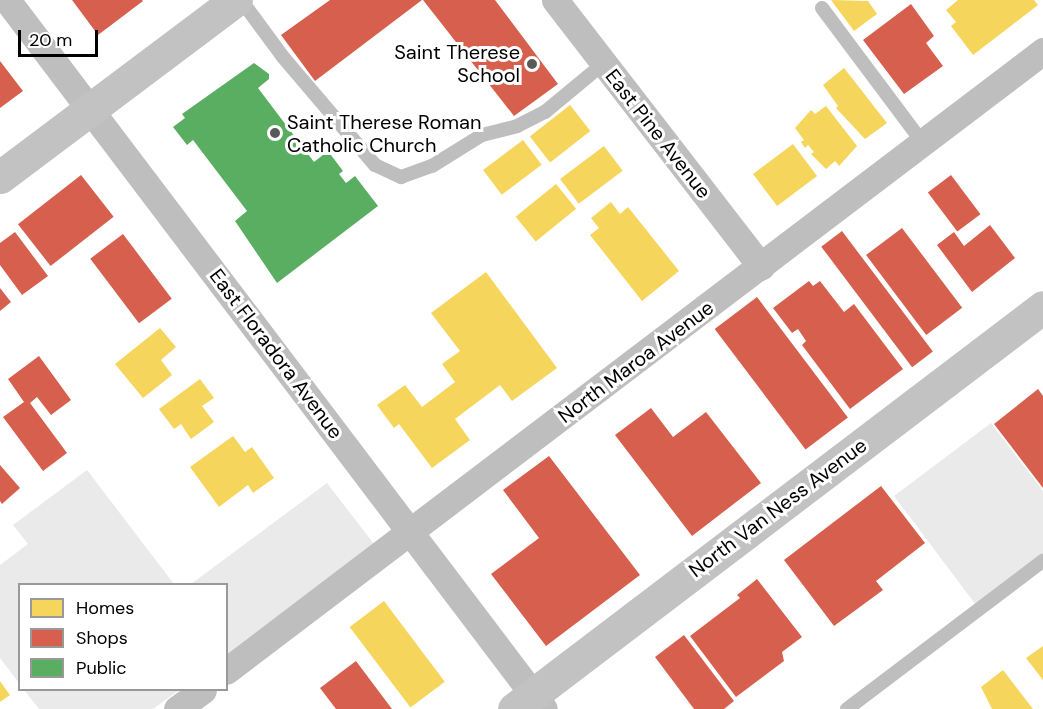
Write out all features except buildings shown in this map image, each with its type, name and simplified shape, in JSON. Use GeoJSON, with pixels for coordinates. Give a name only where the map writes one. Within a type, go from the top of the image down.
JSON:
{"type":"FeatureCollection","features":[{"type":"Feature","properties":{"kind":"main road"},"geometry":{"type":"LineString","coordinates":[[0,177],[236,0]]}},
{"type":"Feature","properties":{"kind":"main road","name":"North Van Ness Avenue"},"geometry":{"type":"LineString","coordinates":[[530,704],[1043,307]]}},
{"type":"Feature","properties":{"kind":"street","name":"East Floradora Avenue"},"geometry":{"type":"LineString","coordinates":[[7,0],[92,107],[409,533],[530,704]]}},
{"type":"Feature","properties":{"kind":"street","name":"East Pine Avenue"},"geometry":{"type":"LineString","coordinates":[[555,0],[761,267]]}},
{"type":"Feature","properties":{"kind":"street","name":"North Maroa Avenue"},"geometry":{"type":"LineString","coordinates":[[228,669],[1043,51]]}},
{"type":"Feature","properties":{"kind":"street"},"geometry":{"type":"LineString","coordinates":[[177,709],[202,691]]}},
{"type":"Feature","properties":{"kind":"lane"},"geometry":{"type":"LineString","coordinates":[[241,0],[283,57],[375,165],[401,177],[432,166],[482,135],[518,126],[545,112],[604,63]]}},
{"type":"Feature","properties":{"kind":"lane"},"geometry":{"type":"LineString","coordinates":[[822,8],[923,143]]}},
{"type":"Feature","properties":{"kind":"lane"},"geometry":{"type":"LineString","coordinates":[[847,709],[1043,561]]}},
{"type":"Feature","properties":{"kind":"shaded area"},"geometry":{"type":"Polygon","coordinates":[[[991,423],[1043,491],[1043,568],[982,613],[894,496],[991,423]]]}},
{"type":"Feature","properties":{"kind":"shaded area"},"geometry":{"type":"Polygon","coordinates":[[[87,470],[173,583],[18,583],[18,682],[0,658],[0,565],[28,544],[13,525],[87,470]]]}},
{"type":"Feature","properties":{"kind":"shaded area"},"geometry":{"type":"Polygon","coordinates":[[[327,483],[374,544],[228,653],[228,583],[192,583],[327,483]]]}},
{"type":"Feature","properties":{"kind":"shaded area"},"geometry":{"type":"Polygon","coordinates":[[[25,691],[178,691],[153,709],[39,709],[25,691]]]}},
{"type":"Feature","properties":{"kind":"place","name":"Saint Therese School"},"geometry":{"type":"Point","coordinates":[532,64]}},
{"type":"Feature","properties":{"kind":"place","name":"Saint Therese Roman Catholic Church"},"geometry":{"type":"Point","coordinates":[275,133]}}]}
